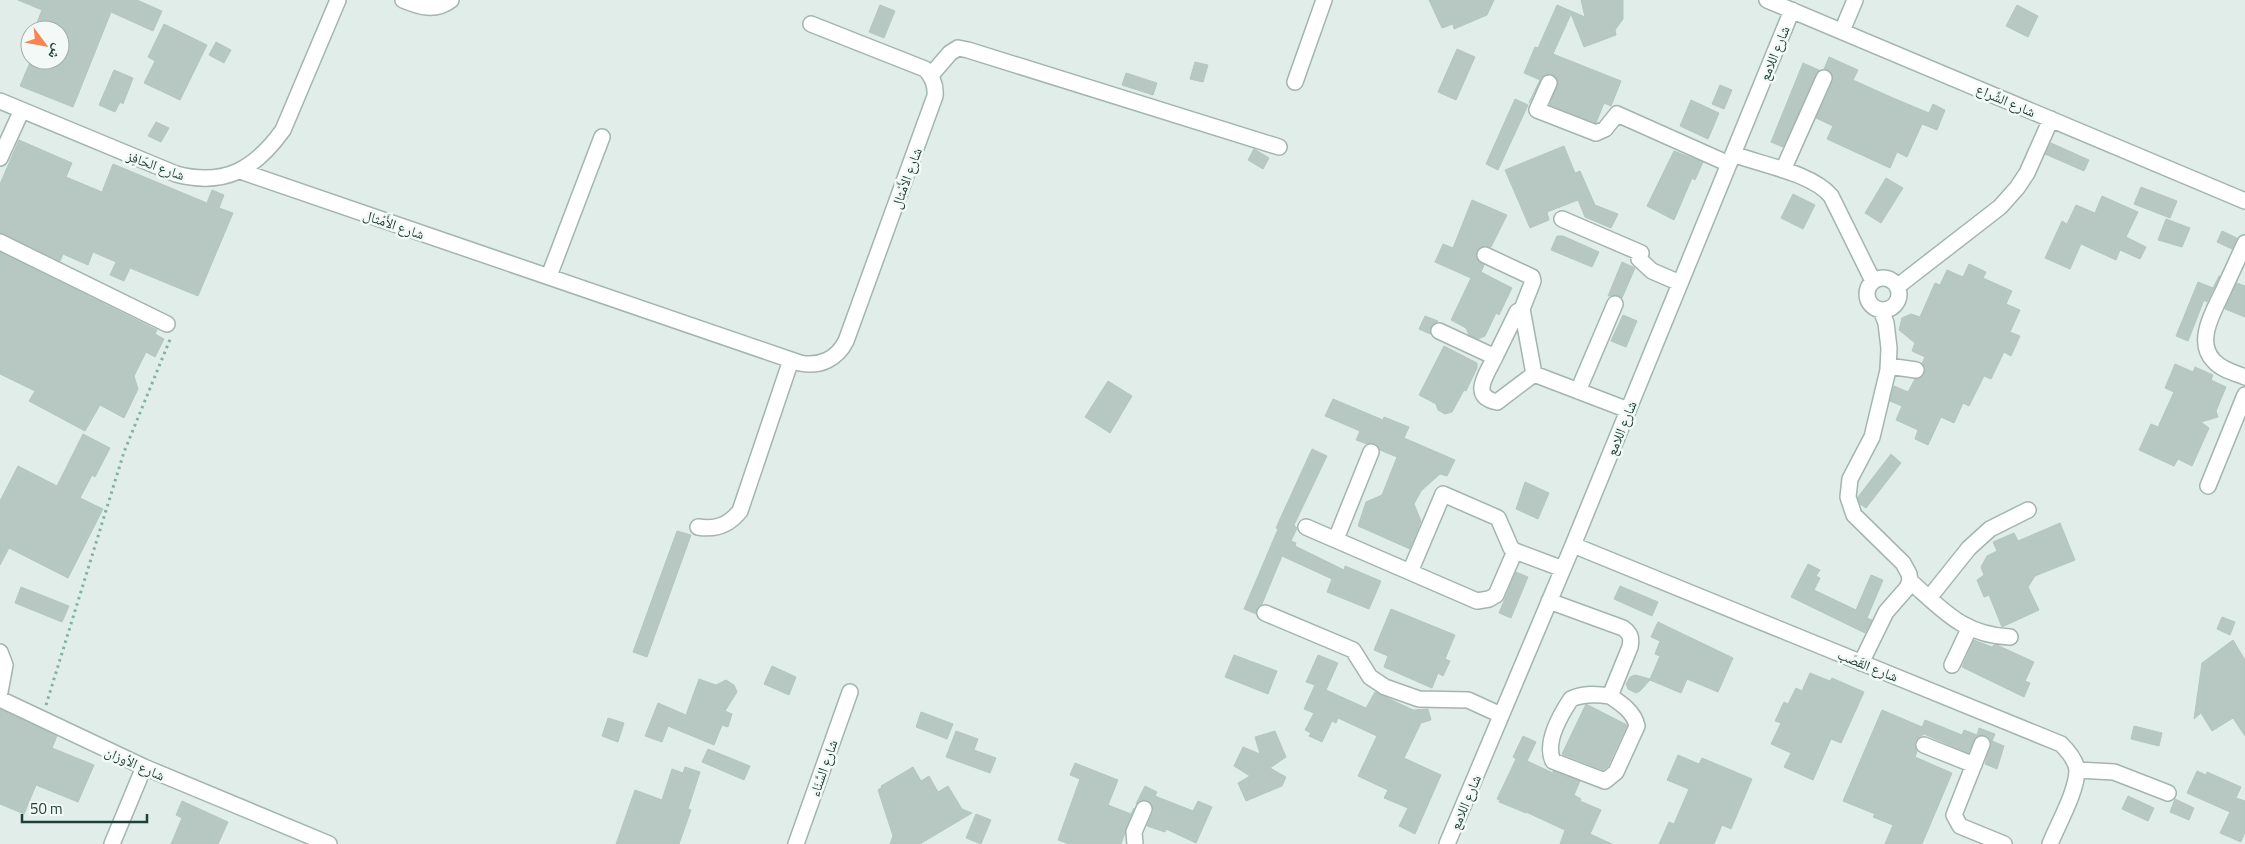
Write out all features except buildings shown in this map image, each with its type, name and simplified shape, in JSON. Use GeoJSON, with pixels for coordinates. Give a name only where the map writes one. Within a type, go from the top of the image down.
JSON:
{"type":"FeatureCollection","features":[{"type":"Feature","properties":{"kind":"street","name":"شارع الحَافِز"},"geometry":{"type":"LineString","coordinates":[[0,102],[176,174],[210,179],[240,172],[256,161],[272,145],[283,130],[338,0]]}},
{"type":"Feature","properties":{"kind":"street"},"geometry":{"type":"LineString","coordinates":[[403,0],[426,8],[440,6],[451,0]]}},
{"type":"Feature","properties":{"kind":"street"},"geometry":{"type":"LineString","coordinates":[[1296,82],[1324,0]]}},
{"type":"Feature","properties":{"kind":"street","name":"شارع الشِّراع"},"geometry":{"type":"LineString","coordinates":[[1767,0],[2245,201]]}},
{"type":"Feature","properties":{"kind":"street"},"geometry":{"type":"LineString","coordinates":[[1842,31],[1855,0]]}},
{"type":"Feature","properties":{"kind":"street","name":"شارع اللامع"},"geometry":{"type":"LineString","coordinates":[[1452,843],[1502,715],[1792,10]]}},
{"type":"Feature","properties":{"kind":"street"},"geometry":{"type":"LineString","coordinates":[[811,24],[918,66],[931,75],[950,53],[958,48],[968,50],[1279,147]]}},
{"type":"Feature","properties":{"kind":"street","name":"شارع الأَمْثال"},"geometry":{"type":"LineString","coordinates":[[240,172],[791,360],[807,365],[823,363],[836,355],[846,341],[935,96],[934,82],[931,75]]}},
{"type":"Feature","properties":{"kind":"street"},"geometry":{"type":"LineString","coordinates":[[1783,170],[1824,78]]}},
{"type":"Feature","properties":{"kind":"street"},"geometry":{"type":"LineString","coordinates":[[1549,82],[1537,110],[1596,133],[1605,129],[1617,114],[1731,159],[1783,170],[1806,178],[1824,188],[1831,196],[1873,281]]}},
{"type":"Feature","properties":{"kind":"street"},"geometry":{"type":"LineString","coordinates":[[0,158],[21,112]]}},
{"type":"Feature","properties":{"kind":"street"},"geometry":{"type":"LineString","coordinates":[[1898,286],[2000,207],[2027,173],[2051,119]]}},
{"type":"Feature","properties":{"kind":"street"},"geometry":{"type":"LineString","coordinates":[[549,276],[602,138]]}},
{"type":"Feature","properties":{"kind":"street"},"geometry":{"type":"LineString","coordinates":[[1562,220],[1641,253],[1639,259],[1644,266],[1680,283]]}},
{"type":"Feature","properties":{"kind":"street"},"geometry":{"type":"LineString","coordinates":[[0,242],[166,324]]}},
{"type":"Feature","properties":{"kind":"street"},"geometry":{"type":"LineString","coordinates":[[2245,242],[2212,313],[2207,330],[2206,346],[2213,361],[2228,371],[2245,378]]}},
{"type":"Feature","properties":{"kind":"street"},"geometry":{"type":"LineString","coordinates":[[1485,255],[1532,277],[1533,281],[1522,309],[1534,374]]}},
{"type":"Feature","properties":{"kind":"street"},"geometry":{"type":"LineString","coordinates":[[1878,278],[1888,278],[1898,286],[1900,294],[1892,308],[1881,310],[1871,305],[1868,301],[1867,290],[1873,281],[1878,278]]}},
{"type":"Feature","properties":{"kind":"street"},"geometry":{"type":"LineString","coordinates":[[1578,391],[1615,304]]}},
{"type":"Feature","properties":{"kind":"street"},"geometry":{"type":"LineString","coordinates":[[1522,309],[1516,312],[1495,356],[1481,389],[1482,395],[1486,400],[1497,402],[1534,374]]}},
{"type":"Feature","properties":{"kind":"street"},"geometry":{"type":"LineString","coordinates":[[1861,662],[1886,612],[1907,588],[1910,581],[1909,574],[1903,563],[1854,515],[1848,497],[1850,479],[1872,437],[1888,366],[1889,348],[1886,322],[1881,310]]}},
{"type":"Feature","properties":{"kind":"street"},"geometry":{"type":"LineString","coordinates":[[1440,331],[1495,356]]}},
{"type":"Feature","properties":{"kind":"street"},"geometry":{"type":"LineString","coordinates":[[698,527],[715,528],[723,525],[740,511],[791,360]]}},
{"type":"Feature","properties":{"kind":"street"},"geometry":{"type":"LineString","coordinates":[[1888,366],[1916,370]]}},
{"type":"Feature","properties":{"kind":"street"},"geometry":{"type":"LineString","coordinates":[[1534,374],[1628,410]]}},
{"type":"Feature","properties":{"kind":"street"},"geometry":{"type":"LineString","coordinates":[[2208,486],[2245,395]]}},
{"type":"Feature","properties":{"kind":"street"},"geometry":{"type":"LineString","coordinates":[[1336,539],[1371,452]]}},
{"type":"Feature","properties":{"kind":"street"},"geometry":{"type":"LineString","coordinates":[[1410,572],[1443,494],[1498,518],[1511,548],[1515,551],[1562,569]]}},
{"type":"Feature","properties":{"kind":"street"},"geometry":{"type":"LineString","coordinates":[[1929,598],[1969,548],[1990,529],[2028,510]]}},
{"type":"Feature","properties":{"kind":"street"},"geometry":{"type":"LineString","coordinates":[[1306,527],[1478,601],[1483,601],[1496,595],[1501,588],[1515,551]]}},
{"type":"Feature","properties":{"kind":"street","name":"شارع القَصَب"},"geometry":{"type":"LineString","coordinates":[[1573,545],[2061,744],[2074,760],[2077,770]]}},
{"type":"Feature","properties":{"kind":"street"},"geometry":{"type":"LineString","coordinates":[[1910,581],[1944,611],[1969,629],[1994,637],[2010,637]]}},
{"type":"Feature","properties":{"kind":"street"},"geometry":{"type":"LineString","coordinates":[[1549,601],[1623,628],[1630,633],[1632,640],[1630,647],[1610,696]]}},
{"type":"Feature","properties":{"kind":"street"},"geometry":{"type":"LineString","coordinates":[[1265,613],[1353,650],[1370,677],[1385,687],[1419,699],[1468,700],[1502,715]]}},
{"type":"Feature","properties":{"kind":"street"},"geometry":{"type":"LineString","coordinates":[[1952,665],[1969,629]]}},
{"type":"Feature","properties":{"kind":"street"},"geometry":{"type":"LineString","coordinates":[[0,652],[5,666],[0,692]]}},
{"type":"Feature","properties":{"kind":"street","name":"شارع السَّنَاء"},"geometry":{"type":"LineString","coordinates":[[796,844],[850,692]]}},
{"type":"Feature","properties":{"kind":"street"},"geometry":{"type":"LineString","coordinates":[[1596,694],[1610,696],[1632,714],[1637,726],[1616,772],[1611,778],[1605,781],[1552,761],[1549,746],[1572,699],[1578,696],[1596,694]]}},
{"type":"Feature","properties":{"kind":"street","name":"شارع الأوزان"},"geometry":{"type":"LineString","coordinates":[[0,699],[144,767],[329,844]]}},
{"type":"Feature","properties":{"kind":"street"},"geometry":{"type":"LineString","coordinates":[[1982,744],[1954,815],[1960,826],[2004,844]]}},
{"type":"Feature","properties":{"kind":"street"},"geometry":{"type":"LineString","coordinates":[[1924,745],[1974,765]]}},
{"type":"Feature","properties":{"kind":"street"},"geometry":{"type":"LineString","coordinates":[[112,844],[144,767]]}},
{"type":"Feature","properties":{"kind":"street"},"geometry":{"type":"LineString","coordinates":[[2050,844],[2072,791],[2077,770],[2114,772],[2168,793]]}},
{"type":"Feature","properties":{"kind":"street"},"geometry":{"type":"LineString","coordinates":[[1135,844],[1134,832],[1144,809]]}},
{"type":"Feature","properties":{"kind":"path"},"geometry":{"type":"LineString","coordinates":[[42,720],[124,452],[170,342],[170,330],[166,324]]}}]}
